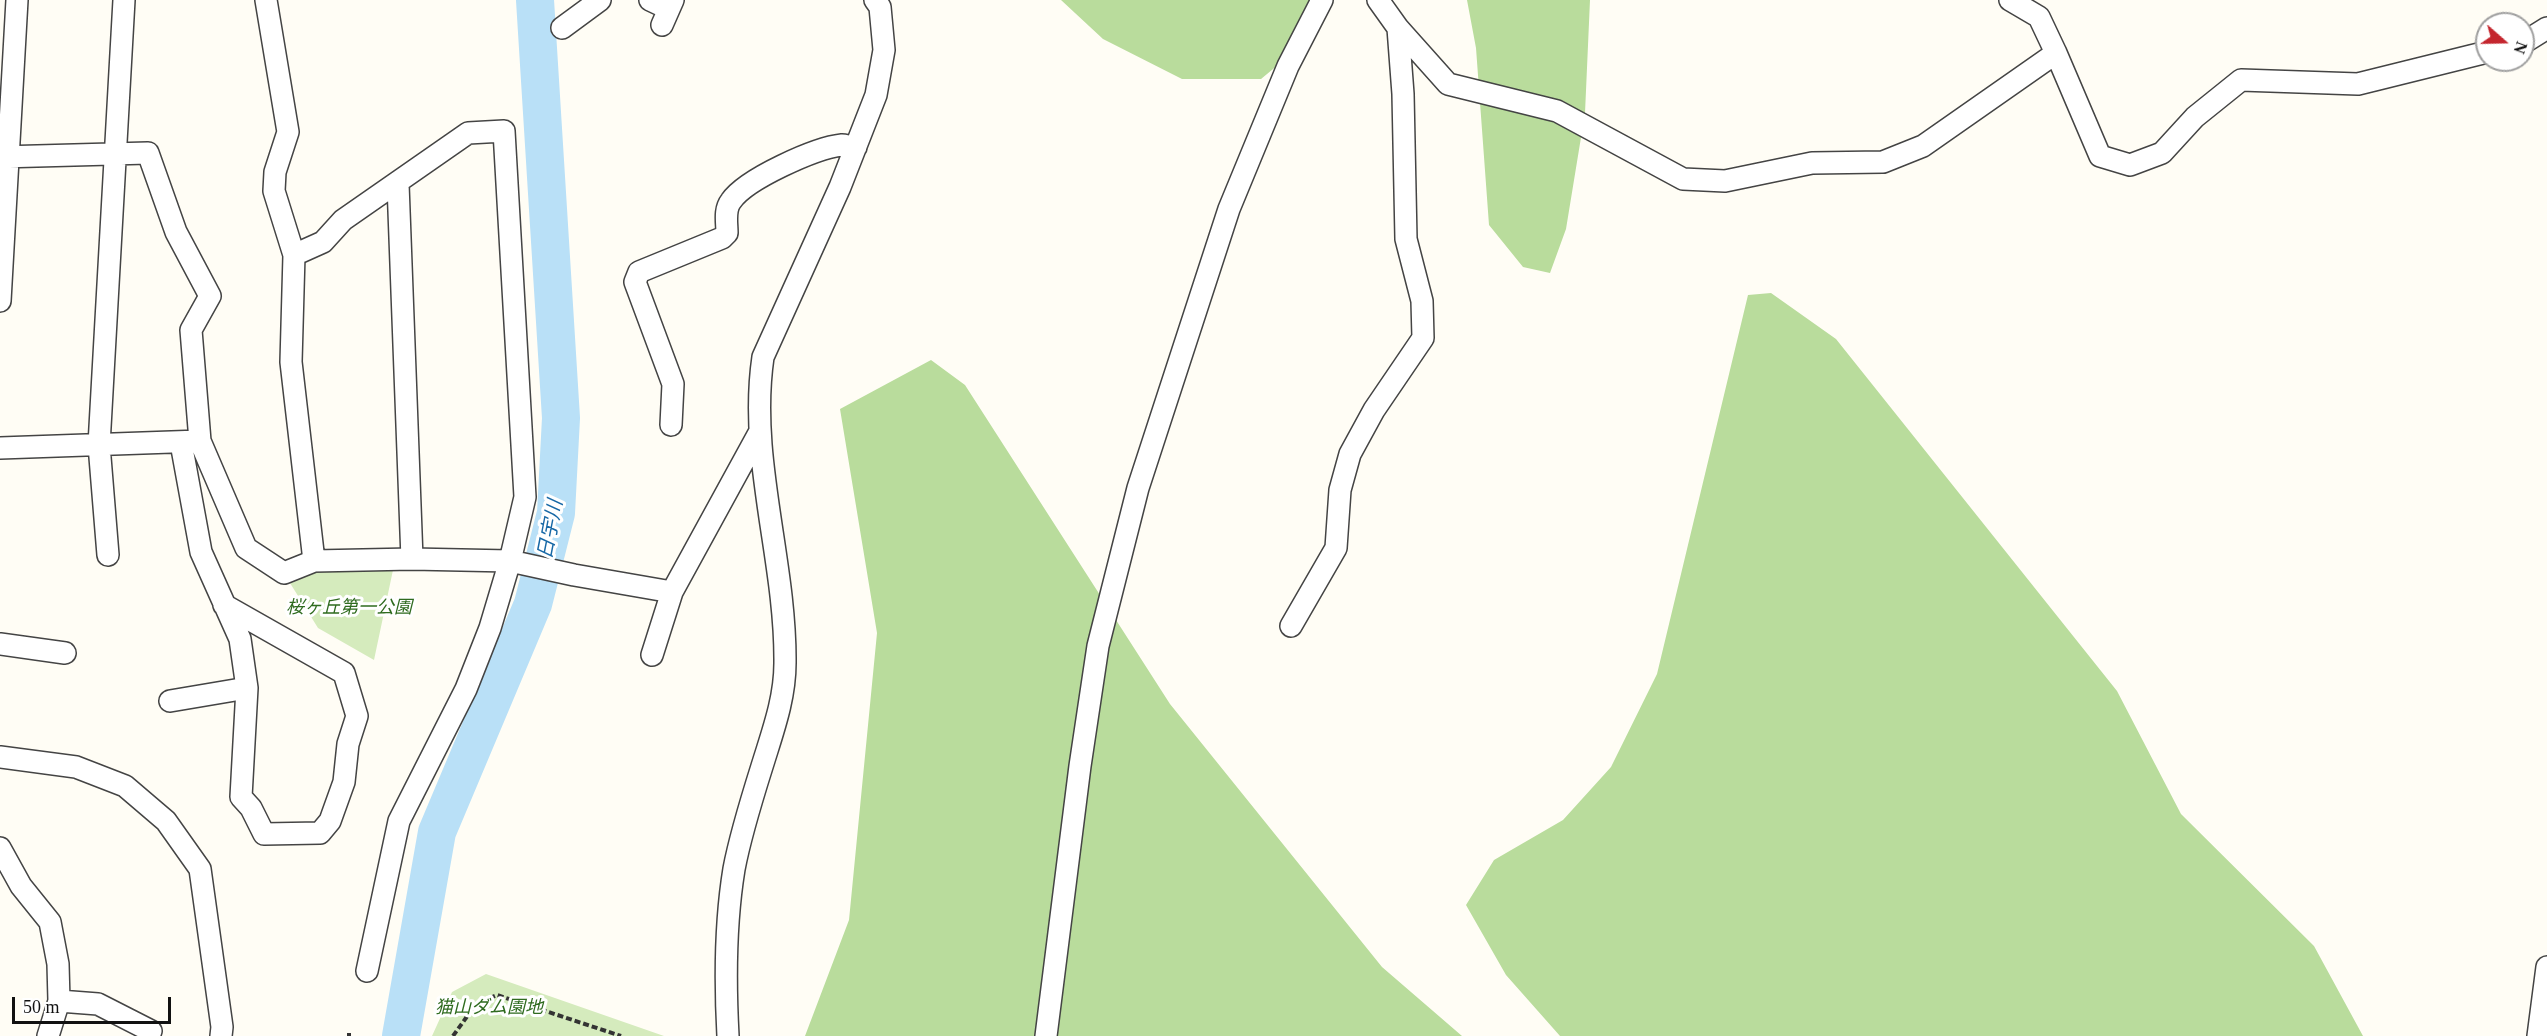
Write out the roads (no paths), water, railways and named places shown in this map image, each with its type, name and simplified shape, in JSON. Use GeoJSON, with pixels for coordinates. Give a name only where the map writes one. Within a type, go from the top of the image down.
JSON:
{"type":"FeatureCollection","features":[{"type":"Feature","properties":{"kind":"street"},"geometry":{"type":"LineString","coordinates":[[0,301],[4,157],[16,0]]}},
{"type":"Feature","properties":{"kind":"street"},"geometry":{"type":"LineString","coordinates":[[108,555],[99,445],[124,0]]}},
{"type":"Feature","properties":{"kind":"street"},"geometry":{"type":"LineString","coordinates":[[266,0],[288,132],[275,172],[274,191],[294,255],[291,362],[314,561]]}},
{"type":"Feature","properties":{"kind":"street"},"geometry":{"type":"LineString","coordinates":[[562,28],[600,0]]}},
{"type":"Feature","properties":{"kind":"street"},"geometry":{"type":"LineString","coordinates":[[650,0],[668,11]]}},
{"type":"Feature","properties":{"kind":"street"},"geometry":{"type":"LineString","coordinates":[[728,1036],[725,972],[734,869],[781,705],[785,664],[776,548],[759,433],[759,387],[763,357],[876,95],[884,50],[880,7],[875,0]]}},
{"type":"Feature","properties":{"kind":"street"},"geometry":{"type":"LineString","coordinates":[[1046,1036],[1080,766],[1098,646],[1138,488],[1229,209],[1288,66],[1322,0]]}},
{"type":"Feature","properties":{"kind":"street"},"geometry":{"type":"LineString","coordinates":[[1378,0],[1398,28],[1448,84],[1557,111],[1683,178],[1725,181],[1812,164],[1883,162],[1923,146],[2056,53]]}},
{"type":"Feature","properties":{"kind":"street"},"geometry":{"type":"LineString","coordinates":[[2010,0],[2039,17],[2100,156],[2130,165],[2162,153],[2195,117],[2241,80],[2358,84],[2475,55]]}},
{"type":"Feature","properties":{"kind":"street"},"geometry":{"type":"LineString","coordinates":[[1291,626],[1336,548],[1340,490],[1350,454],[1374,410],[1423,338],[1422,301],[1406,239],[1403,94],[1398,28]]}},
{"type":"Feature","properties":{"kind":"street"},"geometry":{"type":"LineString","coordinates":[[294,255],[323,242],[343,220],[468,133],[504,131],[525,497],[510,561],[490,628],[466,688],[399,821],[367,971]]}},
{"type":"Feature","properties":{"kind":"street"},"geometry":{"type":"LineString","coordinates":[[671,425],[673,384],[635,282],[639,272],[722,238],[727,233],[727,208],[731,200],[756,180],[784,165],[819,152],[842,145],[855,147]]}},
{"type":"Feature","properties":{"kind":"street"},"geometry":{"type":"LineString","coordinates":[[4,157],[148,153],[176,232],[210,296],[191,330],[190,442],[201,552],[224,605],[240,639],[247,688],[241,797],[260,821],[264,834],[320,833],[330,821],[344,782],[348,744],[357,716],[344,673],[224,605]]}},
{"type":"Feature","properties":{"kind":"street"},"geometry":{"type":"LineString","coordinates":[[398,183],[412,559]]}},
{"type":"Feature","properties":{"kind":"street"},"geometry":{"type":"LineString","coordinates":[[652,655],[672,592],[759,433]]}},
{"type":"Feature","properties":{"kind":"street"},"geometry":{"type":"LineString","coordinates":[[0,447],[190,442]]}},
{"type":"Feature","properties":{"kind":"street"},"geometry":{"type":"LineString","coordinates":[[190,442],[246,548],[284,573],[314,561],[412,559],[510,561],[672,592]]}},
{"type":"Feature","properties":{"kind":"street"},"geometry":{"type":"LineString","coordinates":[[0,644],[65,653]]}},
{"type":"Feature","properties":{"kind":"street"},"geometry":{"type":"LineString","coordinates":[[170,701],[247,688]]}},
{"type":"Feature","properties":{"kind":"street"},"geometry":{"type":"LineString","coordinates":[[0,757],[76,767],[125,786],[166,820],[200,869],[222,1027],[221,1036]]}},
{"type":"Feature","properties":{"kind":"street"},"geometry":{"type":"LineString","coordinates":[[0,848],[21,886],[50,922],[58,964],[59,1001],[48,1036]]}},
{"type":"Feature","properties":{"kind":"street"},"geometry":{"type":"LineString","coordinates":[[2538,1036],[2547,967]]}},
{"type":"Feature","properties":{"kind":"street"},"geometry":{"type":"LineString","coordinates":[[59,1001],[98,1004],[151,1030]]}},
{"type":"Feature","properties":{"kind":"waterway","name":"日宇川"},"geometry":{"type":"LineString","coordinates":[[401,1036],[437,832],[533,604],[556,513],[561,418],[535,0]]}},
{"type":"Feature","properties":{"kind":"park label","name":"桜ヶ丘第一公園"},"geometry":{"type":"Point","coordinates":[349,606]}},
{"type":"Feature","properties":{"kind":"park label","name":"猫山ダム園地"},"geometry":{"type":"Point","coordinates":[489,1006]}}]}
